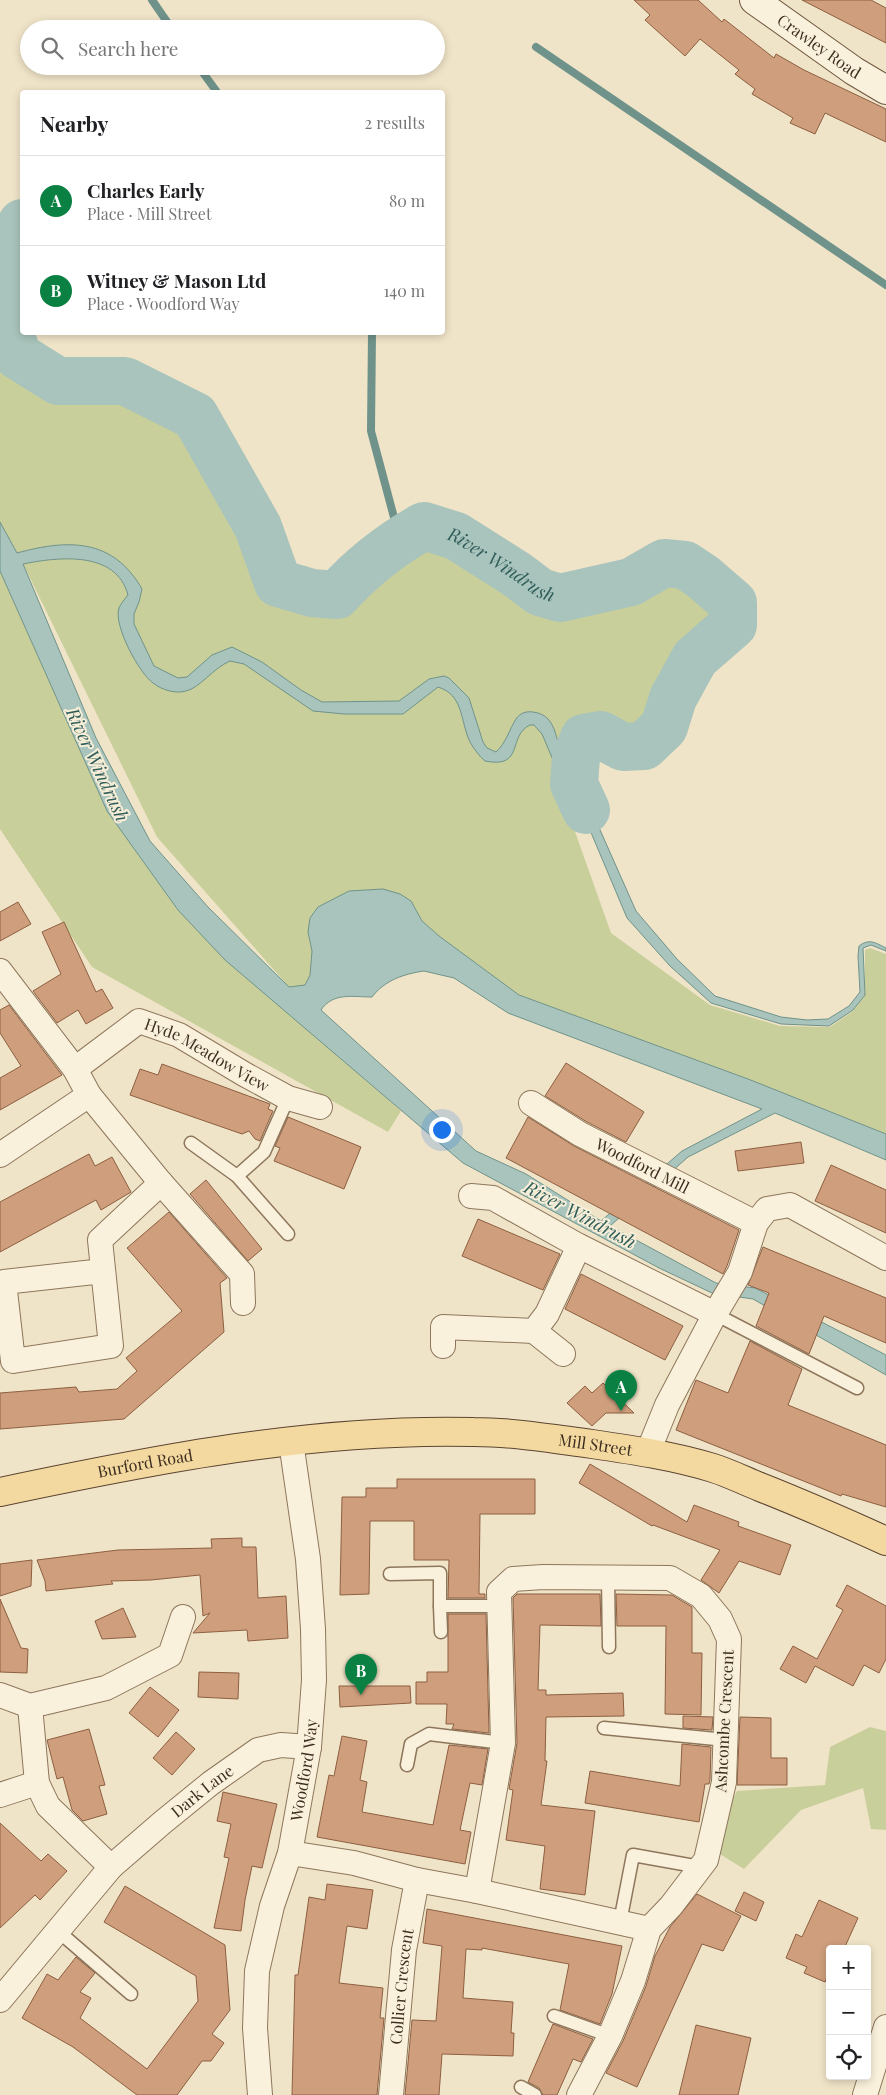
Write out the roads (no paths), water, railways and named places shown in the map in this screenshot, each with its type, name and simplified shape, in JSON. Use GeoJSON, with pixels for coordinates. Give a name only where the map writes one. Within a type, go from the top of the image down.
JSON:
{"type":"FeatureCollection","features":[{"type":"Feature","properties":{"kind":"main road","name":"Mill Street"},"geometry":{"type":"LineString","coordinates":[[290,1442],[359,1433],[476,1432],[539,1437],[648,1452],[713,1468],[824,1512],[886,1540]]}},
{"type":"Feature","properties":{"kind":"main road","name":"Burford Road"},"geometry":{"type":"LineString","coordinates":[[0,1492],[125,1466],[290,1442]]}},
{"type":"Feature","properties":{"kind":"street","name":"Crawley Road"},"geometry":{"type":"LineString","coordinates":[[754,0],[854,71],[886,90]]}},
{"type":"Feature","properties":{"kind":"street"},"geometry":{"type":"LineString","coordinates":[[0,970],[75,1069],[89,1095],[161,1183],[242,1274],[243,1303]]}},
{"type":"Feature","properties":{"kind":"street","name":"Hyde Meadow View"},"geometry":{"type":"LineString","coordinates":[[75,1069],[138,1021],[180,1035],[288,1098],[320,1107]]}},
{"type":"Feature","properties":{"kind":"street"},"geometry":{"type":"LineString","coordinates":[[0,1155],[89,1095]]}},
{"type":"Feature","properties":{"kind":"street","name":"Woodford Mill"},"geometry":{"type":"LineString","coordinates":[[531,1103],[580,1134],[756,1223]]}},
{"type":"Feature","properties":{"kind":"street"},"geometry":{"type":"LineString","coordinates":[[103,1271],[4,1282],[13,1361],[110,1346],[103,1271],[100,1240],[161,1183]]}},
{"type":"Feature","properties":{"kind":"street"},"geometry":{"type":"LineString","coordinates":[[470,1196],[492,1198],[579,1246],[718,1310]]}},
{"type":"Feature","properties":{"kind":"street"},"geometry":{"type":"LineString","coordinates":[[648,1452],[667,1405],[740,1272],[756,1223],[766,1209],[790,1205],[886,1258]]}},
{"type":"Feature","properties":{"kind":"street"},"geometry":{"type":"LineString","coordinates":[[534,1331],[547,1314],[579,1246]]}},
{"type":"Feature","properties":{"kind":"street"},"geometry":{"type":"LineString","coordinates":[[442,1346],[442,1327],[534,1331],[563,1354]]}},
{"type":"Feature","properties":{"kind":"street","name":"Woodford Way"},"geometry":{"type":"LineString","coordinates":[[260,2095],[255,2028],[257,1971],[272,1906],[290,1852],[309,1748],[314,1680],[313,1629],[308,1559],[290,1442]]}},
{"type":"Feature","properties":{"kind":"street","name":"Ashcombe Crescent"},"geometry":{"type":"LineString","coordinates":[[477,1891],[503,1743],[499,1592],[513,1579],[670,1578],[701,1596],[720,1618],[729,1639],[724,1782],[706,1860],[671,1906],[649,1929]]}},
{"type":"Feature","properties":{"kind":"street"},"geometry":{"type":"LineString","coordinates":[[0,1695],[30,1706],[106,1688],[170,1655],[183,1617]]}},
{"type":"Feature","properties":{"kind":"street"},"geometry":{"type":"LineString","coordinates":[[30,1706],[37,1783],[48,1806],[111,1867]]}},
{"type":"Feature","properties":{"kind":"street","name":"Dark Lane"},"geometry":{"type":"LineString","coordinates":[[0,2000],[111,1867],[211,1783],[258,1750],[281,1745],[309,1748]]}},
{"type":"Feature","properties":{"kind":"street"},"geometry":{"type":"LineString","coordinates":[[0,1795],[37,1783]]}},
{"type":"Feature","properties":{"kind":"street"},"geometry":{"type":"LineString","coordinates":[[290,1852],[354,1863],[417,1880],[477,1891],[649,1929],[633,1981],[610,2036],[579,2095]]}},
{"type":"Feature","properties":{"kind":"street","name":"Collier Crescent"},"geometry":{"type":"LineString","coordinates":[[391,2095],[404,1950],[417,1880]]}},
{"type":"Feature","properties":{"kind":"street"},"geometry":{"type":"LineString","coordinates":[[865,2095],[886,2027]]}},
{"type":"Feature","properties":{"kind":"lane"},"geometry":{"type":"LineString","coordinates":[[237,1176],[264,1152],[288,1098]]}},
{"type":"Feature","properties":{"kind":"lane"},"geometry":{"type":"LineString","coordinates":[[191,1142],[237,1176],[288,1234]]}},
{"type":"Feature","properties":{"kind":"lane"},"geometry":{"type":"LineString","coordinates":[[718,1310],[857,1388]]}},
{"type":"Feature","properties":{"kind":"lane"},"geometry":{"type":"LineString","coordinates":[[390,1574],[440,1573],[441,1632]]}},
{"type":"Feature","properties":{"kind":"lane"},"geometry":{"type":"LineString","coordinates":[[608,1578],[609,1647]]}},
{"type":"Feature","properties":{"kind":"lane"},"geometry":{"type":"LineString","coordinates":[[440,1606],[499,1606]]}},
{"type":"Feature","properties":{"kind":"lane"},"geometry":{"type":"LineString","coordinates":[[604,1728],[726,1740]]}},
{"type":"Feature","properties":{"kind":"lane"},"geometry":{"type":"LineString","coordinates":[[407,1765],[411,1744],[429,1734],[503,1743]]}},
{"type":"Feature","properties":{"kind":"lane"},"geometry":{"type":"LineString","coordinates":[[620,1922],[633,1855],[700,1867]]}},
{"type":"Feature","properties":{"kind":"lane"},"geometry":{"type":"LineString","coordinates":[[58,1930],[131,1994]]}},
{"type":"Feature","properties":{"kind":"lane"},"geometry":{"type":"LineString","coordinates":[[554,2016],[610,2036]]}},
{"type":"Feature","properties":{"kind":"lane"},"geometry":{"type":"LineString","coordinates":[[521,2086],[535,2095]]}},
{"type":"Feature","properties":{"kind":"water"},"geometry":{"type":"Polygon","coordinates":[[[0,522],[17,553],[36,548],[71,545],[88,547],[103,552],[117,560],[130,572],[142,589],[134,614],[134,624],[154,666],[178,678],[187,677],[212,655],[232,647],[262,662],[301,690],[322,702],[399,701],[429,679],[444,676],[449,678],[469,698],[483,742],[487,748],[496,752],[519,715],[528,712],[542,714],[552,725],[565,764],[571,764],[573,746],[583,749],[581,757],[581,787],[636,911],[677,959],[715,996],[781,1017],[807,1020],[828,1019],[849,1006],[860,992],[859,946],[869,942],[886,948],[886,951],[871,945],[863,948],[865,995],[853,1010],[829,1026],[781,1024],[711,1003],[670,966],[627,918],[571,785],[556,767],[542,734],[534,725],[530,725],[523,730],[511,756],[506,760],[497,762],[485,761],[470,742],[457,702],[453,696],[438,687],[403,714],[344,714],[313,711],[244,664],[230,661],[191,689],[182,692],[169,691],[147,678],[128,648],[118,616],[119,608],[128,595],[121,580],[111,570],[84,560],[52,560],[23,564],[96,738],[150,841],[208,907],[289,987],[305,985],[310,975],[312,951],[308,932],[310,918],[318,907],[349,891],[383,889],[400,894],[411,901],[422,921],[439,936],[519,995],[748,1079],[886,1134],[886,1160],[775,1113],[688,1157],[610,1226],[716,1283],[755,1288],[886,1355],[886,1375],[753,1299],[712,1293],[659,1268],[463,1163],[225,960],[178,910],[107,811],[0,571],[0,522]],[[424,971],[409,974],[389,982],[372,997],[351,996],[337,998],[331,1000],[321,1010],[476,1151],[526,1174],[601,1221],[682,1151],[762,1109],[508,1013],[454,978],[424,971]]]}},
{"type":"Feature","properties":{"kind":"waterway"},"geometry":{"type":"LineString","coordinates":[[152,0],[166,20]]}},
{"type":"Feature","properties":{"kind":"waterway"},"geometry":{"type":"LineString","coordinates":[[536,47],[886,285]]}},
{"type":"Feature","properties":{"kind":"waterway"},"geometry":{"type":"LineString","coordinates":[[205,75],[216,90]]}},
{"type":"Feature","properties":{"kind":"waterway","name":"River Windrush"},"geometry":{"type":"LineString","coordinates":[[20,237],[7,325],[18,356],[58,381],[125,381],[195,416],[258,527],[278,583],[312,593],[337,595],[378,557],[400,540],[424,526],[456,536],[516,574],[540,592],[560,598],[631,582],[664,563],[685,565],[703,577],[733,603],[733,625],[695,658],[673,698],[664,727],[644,746],[623,747],[601,735],[584,738],[576,757],[574,784],[586,810]]}},
{"type":"Feature","properties":{"kind":"waterway"},"geometry":{"type":"LineString","coordinates":[[372,335],[371,431],[400,540]]}},
{"type":"Feature","properties":{"kind":"place","name":"Charles Early"},"geometry":{"type":"Point","coordinates":[621,1411]}},
{"type":"Feature","properties":{"kind":"place","name":"Witney & Mason Ltd"},"geometry":{"type":"Point","coordinates":[361,1695]}}]}
